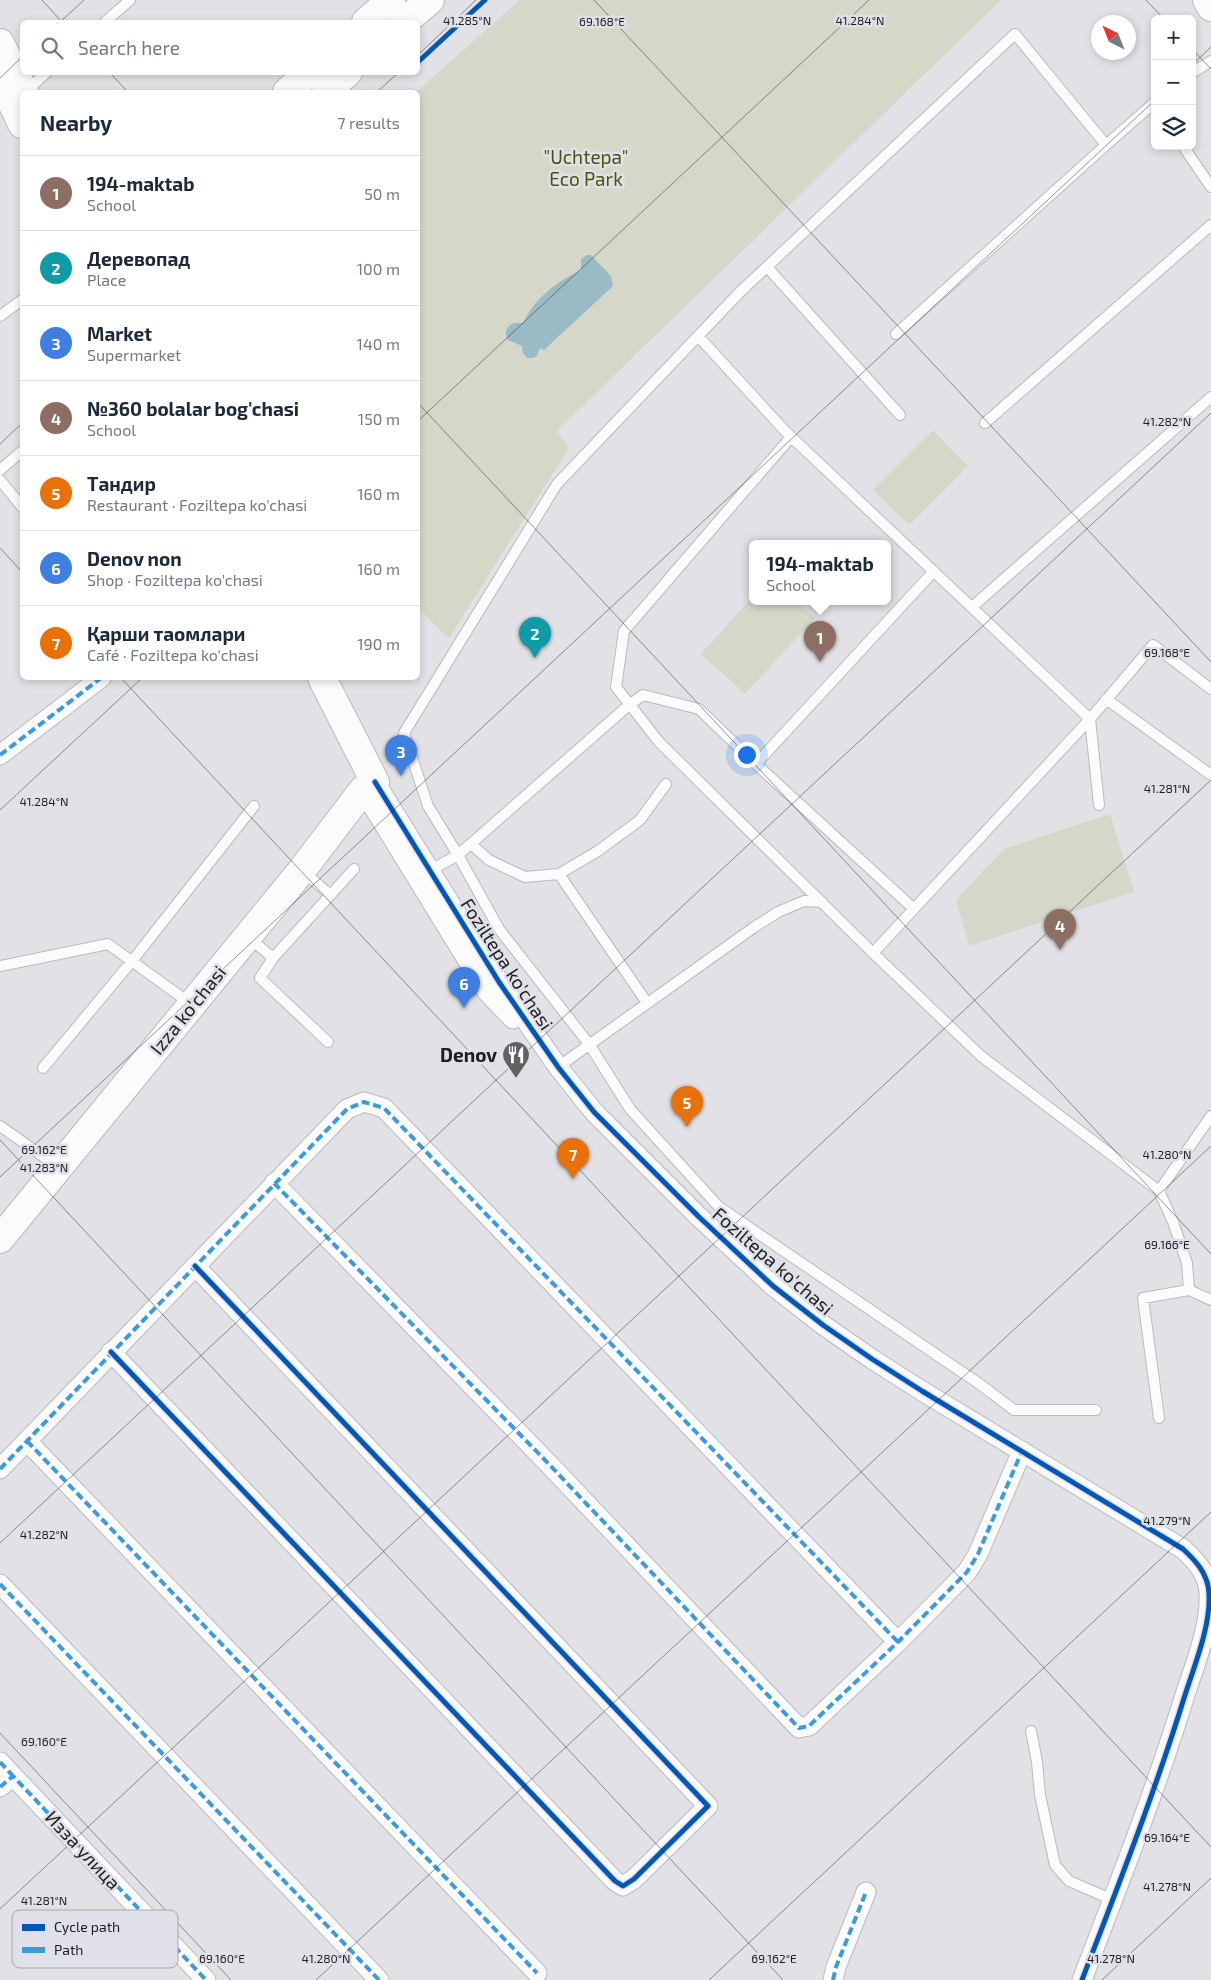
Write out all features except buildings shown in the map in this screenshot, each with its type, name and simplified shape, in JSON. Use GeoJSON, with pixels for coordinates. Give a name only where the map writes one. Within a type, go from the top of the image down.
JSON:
{"type":"FeatureCollection","features":[{"type":"Feature","properties":{"kind":"main road"},"geometry":{"type":"LineString","coordinates":[[368,20],[391,0]]}},
{"type":"Feature","properties":{"kind":"main road"},"geometry":{"type":"LineString","coordinates":[[406,20],[430,0]]}},
{"type":"Feature","properties":{"kind":"main road"},"geometry":{"type":"LineString","coordinates":[[1207,0],[1211,7]]}},
{"type":"Feature","properties":{"kind":"main road"},"geometry":{"type":"LineString","coordinates":[[0,43],[23,90]]}},
{"type":"Feature","properties":{"kind":"main road"},"geometry":{"type":"LineString","coordinates":[[289,90],[307,75]]}},
{"type":"Feature","properties":{"kind":"main road"},"geometry":{"type":"LineString","coordinates":[[328,90],[345,75]]}},
{"type":"Feature","properties":{"kind":"main road"},"geometry":{"type":"LineString","coordinates":[[0,77],[20,120]]}},
{"type":"Feature","properties":{"kind":"main road","name":"Foziltepa ko'chasi"},"geometry":{"type":"LineString","coordinates":[[306,680],[369,786]]}},
{"type":"Feature","properties":{"kind":"main road","name":"Foziltepa ko'chasi"},"geometry":{"type":"LineString","coordinates":[[323,680],[369,786]]}},
{"type":"Feature","properties":{"kind":"main road","name":"Izza ko'chasi"},"geometry":{"type":"LineString","coordinates":[[0,1239],[369,786]]}},
{"type":"Feature","properties":{"kind":"street"},"geometry":{"type":"LineString","coordinates":[[0,755],[98,680]]}},
{"type":"Feature","properties":{"kind":"street","name":"Foziltepa ko'chasi"},"geometry":{"type":"LineString","coordinates":[[369,786],[429,871],[499,982],[558,1067],[594,1112],[624,1144],[698,1216],[773,1286],[823,1325],[922,1391],[1183,1549],[1209,1579],[1209,1602],[1203,1666],[1171,1741],[1082,1980]]}},
{"type":"Feature","properties":{"kind":"street","name":"Foziltepa ko'chasi"},"geometry":{"type":"LineString","coordinates":[[369,786],[487,992],[558,1067]]}},
{"type":"Feature","properties":{"kind":"street"},"geometry":{"type":"LineString","coordinates":[[0,1469],[347,1109],[364,1102],[384,1108],[898,1642]]}},
{"type":"Feature","properties":{"kind":"street"},"geometry":{"type":"LineString","coordinates":[[274,1183],[551,1466],[799,1728],[809,1726],[898,1642],[974,1563],[1022,1451]]}},
{"type":"Feature","properties":{"kind":"street"},"geometry":{"type":"LineString","coordinates":[[111,1352],[615,1881],[622,1886],[634,1879],[708,1806],[195,1266]]}},
{"type":"Feature","properties":{"kind":"street"},"geometry":{"type":"LineString","coordinates":[[26,1441],[538,1976]]}},
{"type":"Feature","properties":{"kind":"street"},"geometry":{"type":"LineString","coordinates":[[0,1584],[379,1980]]}},
{"type":"Feature","properties":{"kind":"street","name":"Изза улица"},"geometry":{"type":"LineString","coordinates":[[0,1762],[7,1782],[136,1910]]}},
{"type":"Feature","properties":{"kind":"street"},"geometry":{"type":"LineString","coordinates":[[834,1980],[836,1967],[866,1892]]}},
{"type":"Feature","properties":{"kind":"street","name":"Изза улица"},"geometry":{"type":"LineString","coordinates":[[178,1952],[206,1980]]}},
{"type":"Feature","properties":{"kind":"lane"},"geometry":{"type":"LineString","coordinates":[[106,20],[130,0]]}},
{"type":"Feature","properties":{"kind":"lane"},"geometry":{"type":"LineString","coordinates":[[1096,1410],[1014,1410],[981,1385],[719,1207],[630,1109],[589,1044],[499,929],[428,806],[404,733],[557,484],[740,292],[1015,34],[1106,145]]}},
{"type":"Feature","properties":{"kind":"lane"},"geometry":{"type":"LineString","coordinates":[[1196,70],[1211,60]]}},
{"type":"Feature","properties":{"kind":"lane"},"geometry":{"type":"LineString","coordinates":[[26,90],[44,75]]}},
{"type":"Feature","properties":{"kind":"lane"},"geometry":{"type":"LineString","coordinates":[[896,334],[1153,105]]}},
{"type":"Feature","properties":{"kind":"lane"},"geometry":{"type":"LineString","coordinates":[[1186,150],[1211,187]]}},
{"type":"Feature","properties":{"kind":"lane"},"geometry":{"type":"LineString","coordinates":[[985,423],[1211,225]]}},
{"type":"Feature","properties":{"kind":"lane"},"geometry":{"type":"LineString","coordinates":[[767,267],[900,414]]}},
{"type":"Feature","properties":{"kind":"lane"},"geometry":{"type":"LineString","coordinates":[[0,316],[20,301]]}},
{"type":"Feature","properties":{"kind":"lane"},"geometry":{"type":"LineString","coordinates":[[698,336],[791,437],[1090,719],[1099,805]]}},
{"type":"Feature","properties":{"kind":"lane"},"geometry":{"type":"LineString","coordinates":[[972,607],[1211,397]]}},
{"type":"Feature","properties":{"kind":"lane"},"geometry":{"type":"LineString","coordinates":[[791,437],[624,631],[616,687],[660,742],[873,953],[981,1056],[1159,1191],[1173,1222],[1187,1263],[1189,1290]]}},
{"type":"Feature","properties":{"kind":"lane"},"geometry":{"type":"LineString","coordinates":[[0,470],[20,453]]}},
{"type":"Feature","properties":{"kind":"lane"},"geometry":{"type":"LineString","coordinates":[[0,480],[20,505]]}},
{"type":"Feature","properties":{"kind":"lane"},"geometry":{"type":"LineString","coordinates":[[756,764],[934,570]]}},
{"type":"Feature","properties":{"kind":"lane"},"geometry":{"type":"LineString","coordinates":[[873,953],[1090,719],[1153,645],[1211,689]]}},
{"type":"Feature","properties":{"kind":"lane"},"geometry":{"type":"LineString","coordinates":[[429,871],[458,855],[629,705],[643,696],[699,709],[914,909]]}},
{"type":"Feature","properties":{"kind":"lane"},"geometry":{"type":"LineString","coordinates":[[1106,699],[1211,775]]}},
{"type":"Feature","properties":{"kind":"lane"},"geometry":{"type":"LineString","coordinates":[[471,844],[489,860],[525,877],[559,874],[598,850],[640,820],[666,784]]}},
{"type":"Feature","properties":{"kind":"lane"},"geometry":{"type":"LineString","coordinates":[[42,1068],[132,961],[254,806]]}},
{"type":"Feature","properties":{"kind":"lane"},"geometry":{"type":"LineString","coordinates":[[328,1042],[260,978],[273,958],[354,869]]}},
{"type":"Feature","properties":{"kind":"lane"},"geometry":{"type":"LineString","coordinates":[[302,870],[330,895]]}},
{"type":"Feature","properties":{"kind":"lane"},"geometry":{"type":"LineString","coordinates":[[559,874],[647,1003]]}},
{"type":"Feature","properties":{"kind":"lane"},"geometry":{"type":"LineString","coordinates":[[558,1067],[719,950],[778,912],[804,901],[822,902]]}},
{"type":"Feature","properties":{"kind":"lane"},"geometry":{"type":"LineString","coordinates":[[247,937],[273,958]]}},
{"type":"Feature","properties":{"kind":"lane"},"geometry":{"type":"LineString","coordinates":[[0,966],[108,944],[192,1005]]}},
{"type":"Feature","properties":{"kind":"lane"},"geometry":{"type":"LineString","coordinates":[[1159,1191],[1211,1116]]}},
{"type":"Feature","properties":{"kind":"lane"},"geometry":{"type":"LineString","coordinates":[[0,1126],[59,1167]]}},
{"type":"Feature","properties":{"kind":"lane"},"geometry":{"type":"LineString","coordinates":[[1159,1418],[1143,1298],[1189,1290],[1211,1300]]}},
{"type":"Feature","properties":{"kind":"lane"},"geometry":{"type":"LineString","coordinates":[[1031,1732],[1037,1762],[1040,1795],[1055,1865],[1069,1881],[1113,1900]]}},
{"type":"Feature","properties":{"kind":"green space","name":"\"Uchtepa\" Eco Park"},"geometry":{"type":"Polygon","coordinates":[[[520,0],[1001,0],[557,431],[569,448],[449,638],[420,611],[420,90],[418,90],[520,0]]]}},
{"type":"Feature","properties":{"kind":"green space"},"geometry":{"type":"Polygon","coordinates":[[[933,430],[968,466],[909,525],[873,490],[933,430]]]}},
{"type":"Feature","properties":{"kind":"green space"},"geometry":{"type":"Polygon","coordinates":[[[749,600],[749,605],[800,605],[815,618],[745,694],[701,654],[749,600]]]}},
{"type":"Feature","properties":{"kind":"green space"},"geometry":{"type":"Polygon","coordinates":[[[1110,814],[1134,892],[969,946],[956,900],[1004,849],[1110,814]]]}},
{"type":"Feature","properties":{"kind":"water"},"geometry":{"type":"Polygon","coordinates":[[[591,255],[611,276],[613,286],[544,350],[540,348],[537,356],[527,358],[523,353],[522,346],[508,340],[506,330],[511,324],[523,323],[540,298],[563,280],[581,270],[581,259],[591,255]]]}},
{"type":"Feature","properties":{"kind":"marked path"},"geometry":{"type":"LineString","coordinates":[[0,755],[98,680]]}},
{"type":"Feature","properties":{"kind":"marked path"},"geometry":{"type":"LineString","coordinates":[[0,1469],[347,1109],[364,1102],[384,1108],[898,1642]]}},
{"type":"Feature","properties":{"kind":"marked path"},"geometry":{"type":"LineString","coordinates":[[274,1183],[544,1459],[799,1728],[809,1726],[898,1642],[967,1572],[978,1554],[1022,1451]]}},
{"type":"Feature","properties":{"kind":"marked path"},"geometry":{"type":"LineString","coordinates":[[27,1441],[537,1973]]}},
{"type":"Feature","properties":{"kind":"marked path"},"geometry":{"type":"LineString","coordinates":[[0,1584],[379,1980]]}},
{"type":"Feature","properties":{"kind":"marked path"},"geometry":{"type":"LineString","coordinates":[[0,1762],[13,1776]]}},
{"type":"Feature","properties":{"kind":"marked path"},"geometry":{"type":"LineString","coordinates":[[0,1787],[13,1776],[140,1910]]}},
{"type":"Feature","properties":{"kind":"marked path"},"geometry":{"type":"LineString","coordinates":[[833,1980],[836,1967],[866,1892]]}},
{"type":"Feature","properties":{"kind":"marked path"},"geometry":{"type":"LineString","coordinates":[[178,1950],[206,1980]]}},
{"type":"Feature","properties":{"kind":"cycle path"},"geometry":{"type":"LineString","coordinates":[[420,60],[485,0]]}},
{"type":"Feature","properties":{"kind":"cycle path"},"geometry":{"type":"LineString","coordinates":[[375,782],[499,982],[558,1067],[594,1112],[698,1216],[773,1286],[823,1325],[922,1391],[1183,1549],[1197,1563],[1204,1574],[1208,1586],[1209,1605],[1202,1644],[1149,1803],[1082,1980]]}},
{"type":"Feature","properties":{"kind":"cycle path"},"geometry":{"type":"LineString","coordinates":[[111,1352],[615,1881],[623,1886],[634,1879],[708,1806],[195,1266]]}},
{"type":"Feature","properties":{"kind":"place","name":"Деревопад"},"geometry":{"type":"Point","coordinates":[535,658]}},
{"type":"Feature","properties":{"kind":"place","name":"194-maktab"},"geometry":{"type":"Point","coordinates":[820,662]}},
{"type":"Feature","properties":{"kind":"place","name":"Market"},"geometry":{"type":"Point","coordinates":[401,776]}},
{"type":"Feature","properties":{"kind":"place","name":"№360 bolalar bog'chasi"},"geometry":{"type":"Point","coordinates":[1060,950]}},
{"type":"Feature","properties":{"kind":"place","name":"Denov non"},"geometry":{"type":"Point","coordinates":[464,1008]}},
{"type":"Feature","properties":{"kind":"place","name":"Denov"},"geometry":{"type":"Point","coordinates":[516,1079]}},
{"type":"Feature","properties":{"kind":"place","name":"Тандир"},"geometry":{"type":"Point","coordinates":[687,1127]}},
{"type":"Feature","properties":{"kind":"place","name":"Қарши таомлари"},"geometry":{"type":"Point","coordinates":[573,1179]}}]}
